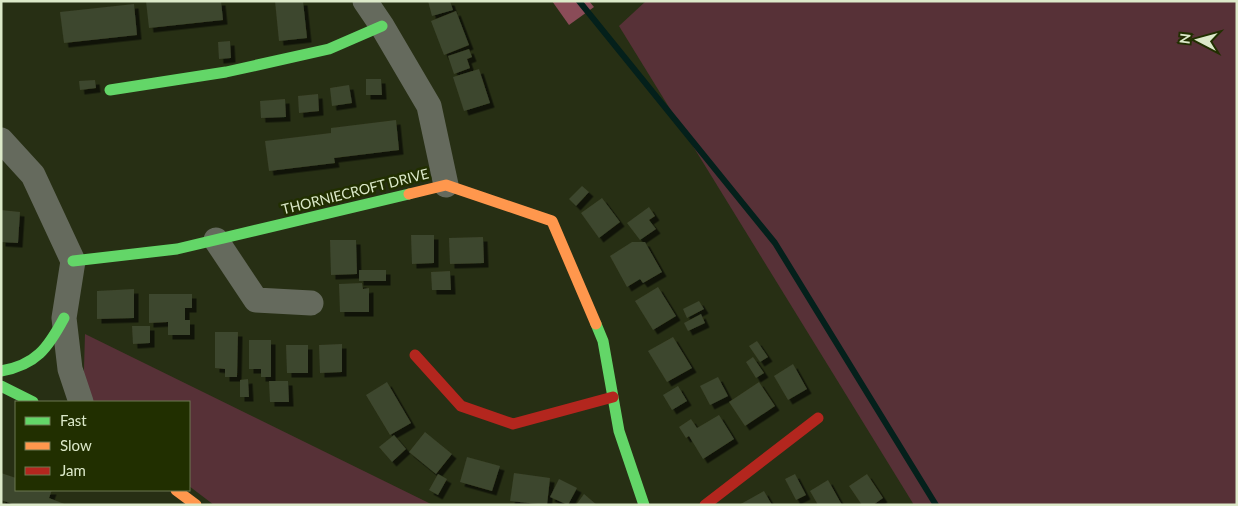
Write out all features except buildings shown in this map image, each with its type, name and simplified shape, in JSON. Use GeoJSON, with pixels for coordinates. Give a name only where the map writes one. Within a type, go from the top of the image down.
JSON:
{"type":"FeatureCollection","features":[{"type":"Feature","properties":{"kind":"street"},"geometry":{"type":"LineString","coordinates":[[365,1],[382,26],[429,106],[446,184]]}},
{"type":"Feature","properties":{"kind":"street"},"geometry":{"type":"LineString","coordinates":[[110,90],[226,72],[329,49],[382,26]]}},
{"type":"Feature","properties":{"kind":"street"},"geometry":{"type":"LineString","coordinates":[[1,140],[33,175],[73,261],[64,318],[70,369],[81,401]]}},
{"type":"Feature","properties":{"kind":"street","name":"THORNIECROFT DRIVE"},"geometry":{"type":"LineString","coordinates":[[73,261],[177,249],[446,184],[552,221],[603,341],[618,431],[644,505]]}},
{"type":"Feature","properties":{"kind":"street"},"geometry":{"type":"LineString","coordinates":[[216,240],[256,300],[311,303]]}},
{"type":"Feature","properties":{"kind":"street"},"geometry":{"type":"LineString","coordinates":[[1,371],[14,369],[39,357],[50,344],[64,318]]}},
{"type":"Feature","properties":{"kind":"street"},"geometry":{"type":"LineString","coordinates":[[415,355],[461,406],[514,424],[613,397]]}},
{"type":"Feature","properties":{"kind":"street"},"geometry":{"type":"LineString","coordinates":[[1,386],[31,401]]}},
{"type":"Feature","properties":{"kind":"street"},"geometry":{"type":"LineString","coordinates":[[704,505],[818,418]]}},
{"type":"Feature","properties":{"kind":"street"},"geometry":{"type":"LineString","coordinates":[[177,491],[196,505]]}},
{"type":"Feature","properties":{"kind":"shaded area"},"geometry":{"type":"Polygon","coordinates":[[[552,1],[589,1],[594,7],[569,25],[552,1]]]}},
{"type":"Feature","properties":{"kind":"shaded area"},"geometry":{"type":"Polygon","coordinates":[[[646,1],[1237,1],[1237,505],[914,505],[619,26],[646,1]]]}},
{"type":"Feature","properties":{"kind":"shaded area"},"geometry":{"type":"Polygon","coordinates":[[[85,334],[433,505],[214,505],[190,487],[190,401],[83,401],[85,334]]]}},
{"type":"Feature","properties":{"kind":"waterway"},"geometry":{"type":"LineString","coordinates":[[579,1],[775,243],[936,505]]}},
{"type":"Feature","properties":{"kind":"traffic: fast"},"geometry":{"type":"LineString","coordinates":[[110,90],[226,72],[329,49],[382,26]]}},
{"type":"Feature","properties":{"kind":"traffic: fast"},"geometry":{"type":"LineString","coordinates":[[73,261],[177,249],[409,194]]}},
{"type":"Feature","properties":{"kind":"traffic: fast"},"geometry":{"type":"LineString","coordinates":[[1,371],[23,364],[40,354],[64,318]]}},
{"type":"Feature","properties":{"kind":"traffic: fast"},"geometry":{"type":"LineString","coordinates":[[596,324],[603,341],[619,431],[644,505]]}},
{"type":"Feature","properties":{"kind":"traffic: fast"},"geometry":{"type":"LineString","coordinates":[[1,386],[31,401]]}},
{"type":"Feature","properties":{"kind":"traffic: slow"},"geometry":{"type":"LineString","coordinates":[[409,194],[446,185],[552,221],[596,324]]}},
{"type":"Feature","properties":{"kind":"traffic: slow"},"geometry":{"type":"LineString","coordinates":[[177,491],[196,505]]}},
{"type":"Feature","properties":{"kind":"traffic: jam"},"geometry":{"type":"LineString","coordinates":[[415,355],[461,406],[513,424],[613,397]]}},
{"type":"Feature","properties":{"kind":"traffic: jam"},"geometry":{"type":"LineString","coordinates":[[705,505],[818,418]]}}]}
